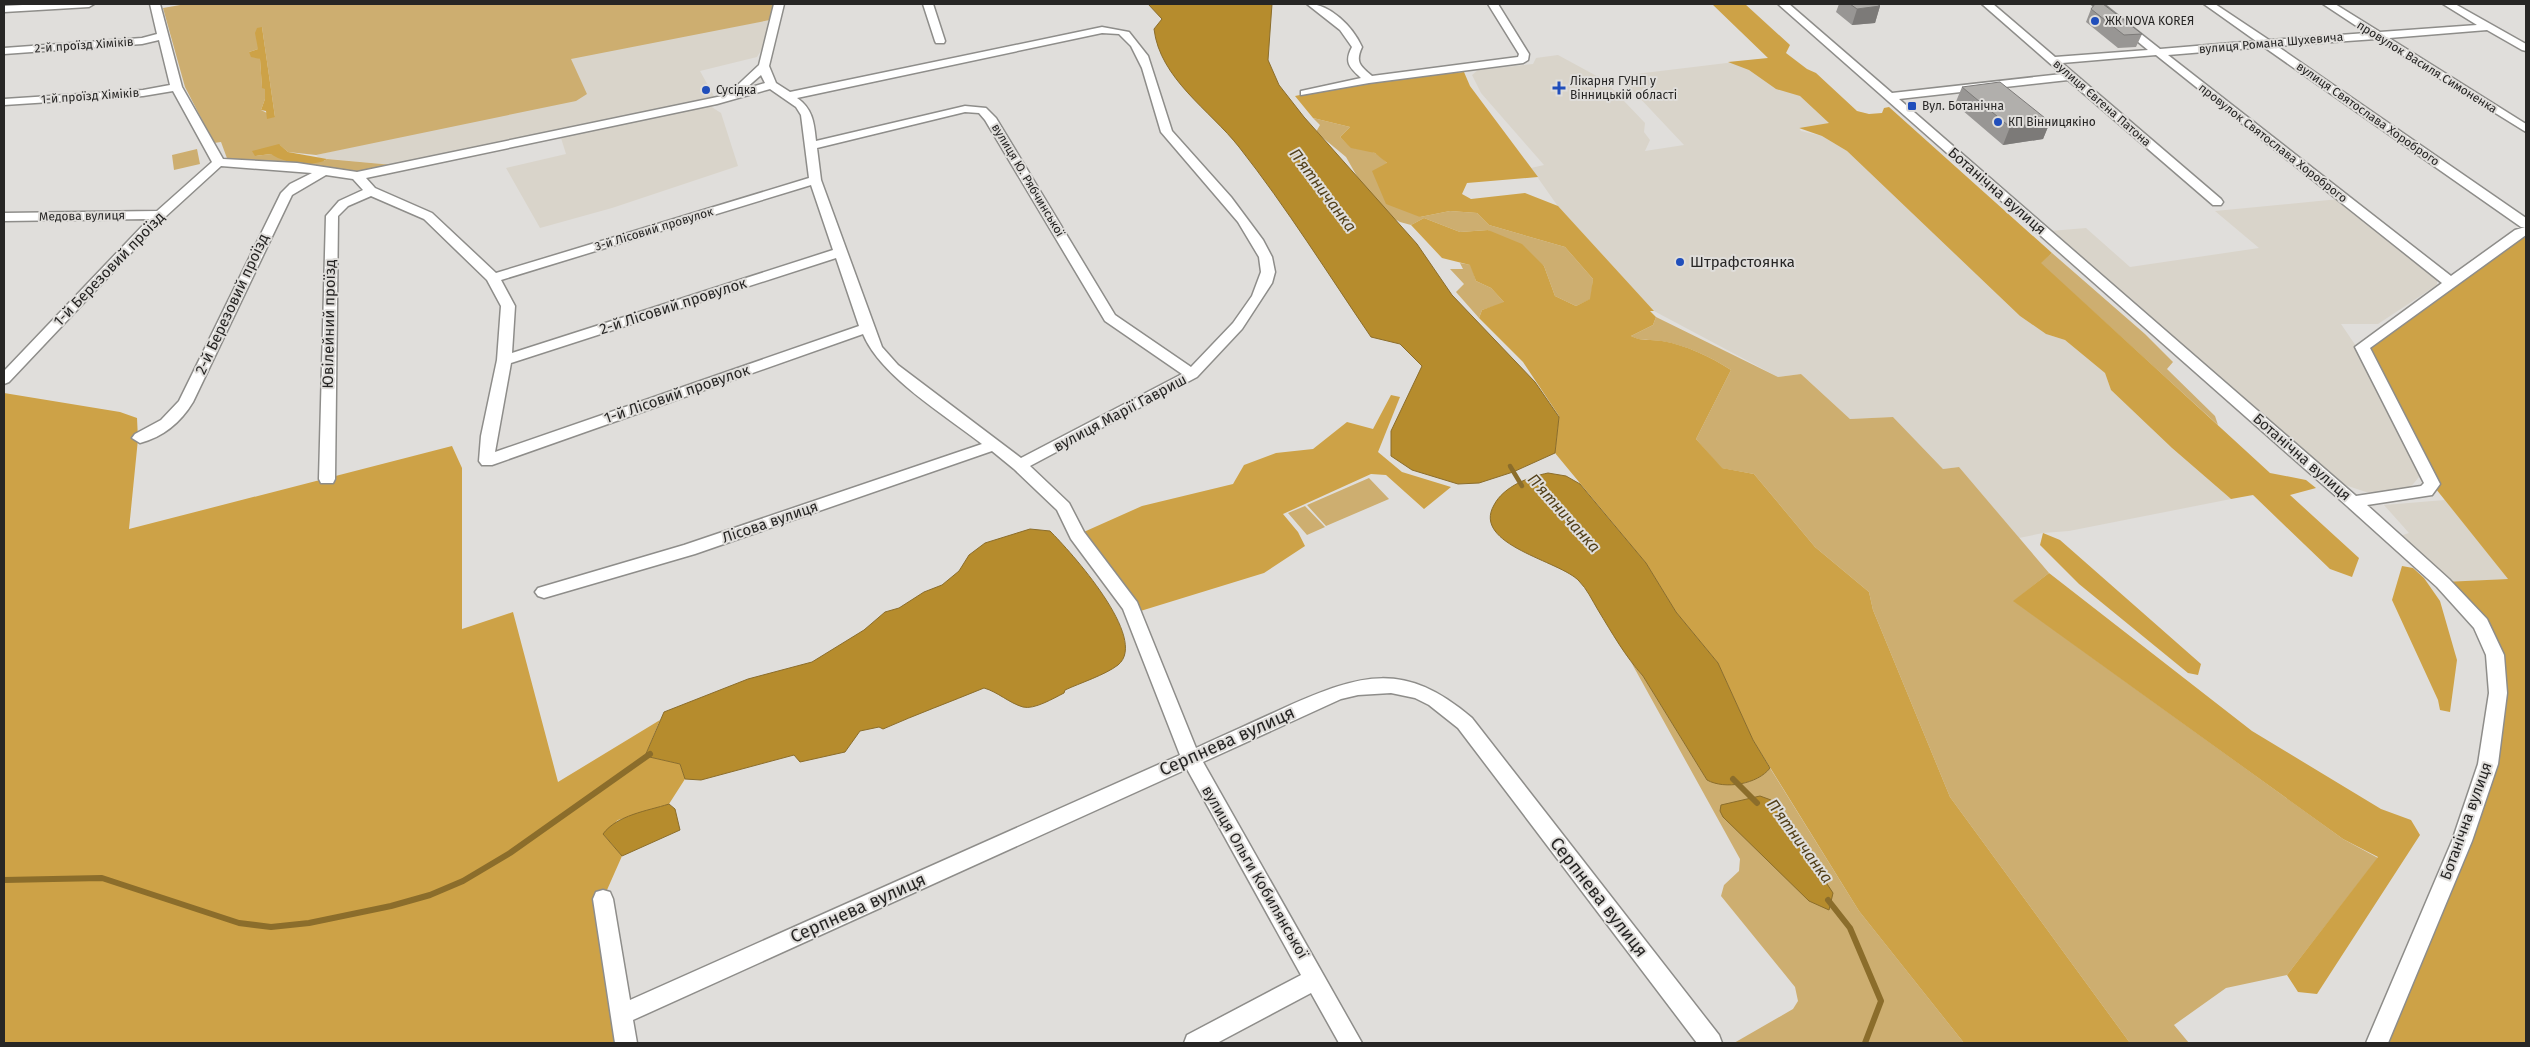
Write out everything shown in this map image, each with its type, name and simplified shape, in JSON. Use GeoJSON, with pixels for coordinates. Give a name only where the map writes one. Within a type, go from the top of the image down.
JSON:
{"type":"FeatureCollection","features":[{"type":"Feature","properties":{"kind":"street"},"geometry":{"type":"LineString","coordinates":[[4,9],[89,4]]}},
{"type":"Feature","properties":{"kind":"street"},"geometry":{"type":"LineString","coordinates":[[155,4],[176,87],[219,162],[296,167],[357,176],[729,98],[772,85],[766,78],[764,66],[779,4]]}},
{"type":"Feature","properties":{"kind":"street"},"geometry":{"type":"LineString","coordinates":[[789,96],[946,63],[928,4]]}},
{"type":"Feature","properties":{"kind":"street"},"geometry":{"type":"LineString","coordinates":[[1312,4],[1338,22],[1354,38],[1357,47],[1352,57],[1353,65],[1369,80]]}},
{"type":"Feature","properties":{"kind":"street"},"geometry":{"type":"LineString","coordinates":[[1305,93],[1369,80],[1523,60],[1524,54],[1493,4]]}},
{"type":"Feature","properties":{"kind":"street","name":"Ботанічна вулиця"},"geometry":{"type":"LineString","coordinates":[[1783,4],[2353,502],[2443,582],[2481,624],[2495,655],[2498,694],[2488,764],[2462,842],[2377,1043]]}},
{"type":"Feature","properties":{"kind":"street","name":"вулиця Євгена Патона"},"geometry":{"type":"LineString","coordinates":[[1987,4],[2217,202]]}},
{"type":"Feature","properties":{"kind":"street","name":"провулок Святослава Хороброго"},"geometry":{"type":"LineString","coordinates":[[2097,4],[2450,282]]}},
{"type":"Feature","properties":{"kind":"street","name":"вулиця Святослава Хороброго"},"geometry":{"type":"LineString","coordinates":[[2209,4],[2526,224]]}},
{"type":"Feature","properties":{"kind":"street","name":"провулок Василя Симоненка"},"geometry":{"type":"LineString","coordinates":[[2328,4],[2526,129]]}},
{"type":"Feature","properties":{"kind":"street"},"geometry":{"type":"LineString","coordinates":[[2448,4],[2526,48]]}},
{"type":"Feature","properties":{"kind":"street","name":"вулиця Романа Шухевича"},"geometry":{"type":"LineString","coordinates":[[2053,60],[2489,27]]}},
{"type":"Feature","properties":{"kind":"street","name":"вулиця Марії Гавриш"},"geometry":{"type":"LineString","coordinates":[[946,63],[1102,30],[1118,31],[1127,35],[1136,46],[1155,89],[1159,114],[1167,132],[1249,226],[1264,254],[1269,271],[1264,289],[1214,355],[1192,374],[1020,465]]}},
{"type":"Feature","properties":{"kind":"street","name":"2-й проїзд Хіміків"},"geometry":{"type":"LineString","coordinates":[[4,50],[142,41],[164,36]]}},
{"type":"Feature","properties":{"kind":"street"},"geometry":{"type":"LineString","coordinates":[[729,98],[764,66]]}},
{"type":"Feature","properties":{"kind":"street"},"geometry":{"type":"LineString","coordinates":[[1890,97],[2072,76]]}},
{"type":"Feature","properties":{"kind":"street","name":"вулиця Ольги Кобилянської"},"geometry":{"type":"LineString","coordinates":[[772,85],[789,96],[807,115],[815,180],[876,349],[893,368],[1020,465],[1063,507],[1077,535],[1134,613],[1190,758],[1351,1043]]}},
{"type":"Feature","properties":{"kind":"street","name":"1-й проїзд Хіміків"},"geometry":{"type":"LineString","coordinates":[[4,102],[143,93],[176,87]]}},
{"type":"Feature","properties":{"kind":"street","name":"вулиця Ю. Рябчинської"},"geometry":{"type":"LineString","coordinates":[[810,146],[965,110],[982,110],[990,118],[1110,318],[1192,374]]}},
{"type":"Feature","properties":{"kind":"street","name":"1-й Березовий проїзд"},"geometry":{"type":"LineString","coordinates":[[4,379],[160,215],[219,162]]}},
{"type":"Feature","properties":{"kind":"street","name":"2-й Березовий проїзд"},"geometry":{"type":"LineString","coordinates":[[140,438],[152,434],[177,416],[186,402],[260,244],[287,193],[294,187],[325,171]]}},
{"type":"Feature","properties":{"kind":"street"},"geometry":{"type":"LineString","coordinates":[[357,176],[371,191],[428,216],[452,236],[494,278],[508,306],[504,360],[489,436],[487,461]]}},
{"type":"Feature","properties":{"kind":"street","name":"3-й Лісовий провулок"},"geometry":{"type":"LineString","coordinates":[[494,278],[815,180]]}},
{"type":"Feature","properties":{"kind":"street","name":"Ювілейний проїзд"},"geometry":{"type":"LineString","coordinates":[[327,479],[332,216],[340,205],[371,191]]}},
{"type":"Feature","properties":{"kind":"street","name":"Медова вулиця"},"geometry":{"type":"LineString","coordinates":[[4,218],[160,215]]}},
{"type":"Feature","properties":{"kind":"street"},"geometry":{"type":"LineString","coordinates":[[2353,502],[2426,492],[2432,484],[2362,347],[2450,282],[2520,233],[2526,231]]}},
{"type":"Feature","properties":{"kind":"street","name":"2-й Лісовий провулок"},"geometry":{"type":"LineString","coordinates":[[504,360],[841,252]]}},
{"type":"Feature","properties":{"kind":"street","name":"1-й Лісовий провулок"},"geometry":{"type":"LineString","coordinates":[[487,461],[867,328]]}},
{"type":"Feature","properties":{"kind":"street","name":"Лісова вулиця"},"geometry":{"type":"LineString","coordinates":[[544,592],[689,550],[994,445]]}},
{"type":"Feature","properties":{"kind":"street","name":"Серпнева вулиця"},"geometry":{"type":"LineString","coordinates":[[621,1015],[1338,692],[1365,685],[1392,685],[1426,694],[1446,705],[1465,722],[1711,1043]]}},
{"type":"Feature","properties":{"kind":"street"},"geometry":{"type":"LineString","coordinates":[[602,899],[626,1043]]}},
{"type":"Feature","properties":{"kind":"street"},"geometry":{"type":"LineString","coordinates":[[1195,1043],[1316,979]]}},
{"type":"Feature","properties":{"kind":"shaded area"},"geometry":{"type":"Polygon","coordinates":[[[186,4],[779,4],[775,19],[571,59],[587,94],[576,101],[316,155],[288,152],[280,145],[255,156],[271,154],[324,161],[327,159],[393,165],[357,172],[228,161],[221,142],[214,143],[185,87],[163,8],[186,4]],[[262,27],[258,49],[249,52],[260,59],[262,87],[265,88],[265,99],[261,110],[275,117],[262,27]]]}},
{"type":"Feature","properties":{"kind":"shaded area"},"geometry":{"type":"Polygon","coordinates":[[[1712,4],[1745,4],[1790,45],[1786,53],[1807,69],[1816,73],[1857,111],[1869,114],[1882,113],[1884,108],[1889,107],[2052,253],[2041,263],[2270,473],[2306,480],[2316,488],[2290,495],[2359,558],[2352,577],[2330,569],[2253,495],[2231,499],[2172,448],[2111,390],[2105,373],[2065,340],[2046,334],[2020,316],[1847,151],[1822,136],[1799,128],[1829,123],[1800,96],[1776,89],[1749,70],[1728,62],[1768,58],[1712,4]]]}},
{"type":"Feature","properties":{"kind":"shaded area"},"geometry":{"type":"Polygon","coordinates":[[[770,20],[762,49],[757,57],[700,71],[715,98],[393,165],[319,158],[316,155],[587,94],[570,59],[580,55],[770,20]]]}},
{"type":"Feature","properties":{"kind":"shaded area"},"geometry":{"type":"Polygon","coordinates":[[[262,27],[275,117],[267,119],[266,111],[261,110],[265,99],[265,89],[262,88],[260,59],[251,57],[249,52],[258,49],[255,33],[257,28],[262,27]]]}},
{"type":"Feature","properties":{"kind":"shaded area"},"geometry":{"type":"Polygon","coordinates":[[[1558,55],[1604,80],[1645,123],[1644,132],[1650,140],[1645,151],[1684,145],[1619,76],[1768,58],[1837,122],[1799,128],[1801,131],[1822,136],[1847,151],[2020,316],[2046,334],[2065,340],[2105,373],[2111,390],[2172,448],[2231,499],[2069,531],[2043,533],[2019,538],[1959,467],[1943,469],[1893,417],[1850,419],[1801,374],[1778,377],[1654,311],[1557,205],[1531,168],[1544,165],[1481,93],[1472,75],[1478,70],[1533,64],[1536,58],[1558,55]]]}},
{"type":"Feature","properties":{"kind":"shaded area"},"geometry":{"type":"Polygon","coordinates":[[[1464,72],[1470,86],[1538,177],[1467,183],[1462,194],[1471,199],[1525,193],[1558,206],[1654,311],[1650,311],[1656,317],[1653,325],[1631,336],[1639,339],[1680,345],[1707,356],[1731,370],[1696,439],[1722,468],[1754,474],[1815,547],[1869,592],[1873,610],[1950,797],[2130,1043],[1964,1043],[1859,911],[1753,740],[1718,663],[1676,612],[1646,563],[1555,453],[1559,416],[1523,362],[1479,318],[1482,310],[1504,302],[1491,288],[1476,281],[1470,265],[1442,258],[1411,225],[1424,218],[1460,232],[1488,230],[1522,244],[1544,266],[1555,296],[1576,306],[1590,299],[1593,279],[1565,247],[1489,225],[1477,213],[1450,211],[1420,217],[1386,204],[1372,171],[1387,163],[1375,153],[1351,148],[1340,137],[1350,127],[1313,118],[1295,96],[1379,81],[1464,72]]]}},
{"type":"Feature","properties":{"kind":"shaded area"},"geometry":{"type":"Polygon","coordinates":[[[710,106],[721,113],[738,166],[612,208],[540,228],[506,168],[566,154],[561,138],[710,106]]]}},
{"type":"Feature","properties":{"kind":"shaded area"},"geometry":{"type":"Polygon","coordinates":[[[1313,118],[1350,127],[1340,137],[1354,148],[1375,153],[1381,157],[1394,172],[1420,217],[1450,211],[1477,213],[1489,225],[1565,247],[1593,279],[1591,299],[1576,306],[1555,296],[1544,266],[1488,230],[1460,232],[1424,218],[1411,225],[1400,222],[1375,208],[1346,157],[1316,132],[1320,125],[1313,118]]]}},
{"type":"Feature","properties":{"kind":"shaded area"},"geometry":{"type":"Polygon","coordinates":[[[279,144],[288,152],[327,159],[307,164],[283,160],[271,154],[255,156],[252,151],[279,144]]]}},
{"type":"Feature","properties":{"kind":"shaded area"},"geometry":{"type":"Polygon","coordinates":[[[197,149],[200,164],[174,170],[172,155],[197,149]]]}},
{"type":"Feature","properties":{"kind":"shaded area"},"geometry":{"type":"Polygon","coordinates":[[[2339,199],[2437,279],[2437,285],[2378,324],[2341,324],[2356,346],[2418,468],[2419,477],[2409,489],[2383,493],[2366,492],[2339,483],[2050,231],[2086,228],[2130,267],[2259,248],[2215,211],[2339,199]]]}},
{"type":"Feature","properties":{"kind":"shaded area"},"geometry":{"type":"Polygon","coordinates":[[[2518,237],[2526,238],[2526,1043],[2384,1043],[2465,847],[2499,656],[2444,582],[2508,579],[2432,484],[2362,347],[2518,237]]]}},
{"type":"Feature","properties":{"kind":"shaded area"},"geometry":{"type":"Polygon","coordinates":[[[2052,253],[2145,334],[2173,362],[2167,369],[2215,416],[2218,425],[2040,263],[2052,253]]]}},
{"type":"Feature","properties":{"kind":"shaded area"},"geometry":{"type":"Polygon","coordinates":[[[1460,263],[1471,265],[1476,281],[1491,288],[1505,303],[1482,310],[1479,318],[1456,292],[1464,284],[1450,269],[1463,269],[1460,263]]]}},
{"type":"Feature","properties":{"kind":"shaded area"},"geometry":{"type":"Polygon","coordinates":[[[1656,317],[1778,377],[1801,374],[1850,419],[1893,417],[1943,469],[1959,467],[2049,573],[2014,601],[2343,839],[2378,858],[2287,975],[2226,988],[2174,1025],[2189,1043],[2130,1043],[1950,797],[1873,610],[1869,592],[1815,547],[1754,474],[1721,468],[1696,439],[1731,370],[1707,356],[1689,349],[1657,340],[1642,340],[1631,336],[1653,325],[1656,317]]]}},
{"type":"Feature","properties":{"kind":"shaded area"},"geometry":{"type":"Polygon","coordinates":[[[4,393],[120,412],[137,418],[138,439],[129,529],[452,446],[462,468],[462,629],[513,612],[558,782],[660,720],[645,756],[680,764],[685,779],[669,804],[618,820],[603,834],[622,856],[603,899],[626,1043],[4,1043],[4,393]]]}},
{"type":"Feature","properties":{"kind":"shaded area"},"geometry":{"type":"Polygon","coordinates":[[[1391,395],[1400,397],[1378,452],[1402,472],[1451,487],[1424,509],[1386,475],[1371,474],[1283,514],[1298,532],[1305,546],[1264,573],[1134,613],[1077,535],[1142,506],[1233,484],[1244,465],[1276,453],[1313,449],[1347,422],[1373,429],[1391,395]]]}},
{"type":"Feature","properties":{"kind":"shaded area"},"geometry":{"type":"Polygon","coordinates":[[[1369,478],[1389,499],[1326,526],[1307,505],[1369,478]]]}},
{"type":"Feature","properties":{"kind":"shaded area"},"geometry":{"type":"Polygon","coordinates":[[[2445,500],[2508,579],[2451,582],[2400,536],[2409,533],[2384,505],[2445,500]]]}},
{"type":"Feature","properties":{"kind":"shaded area"},"geometry":{"type":"Polygon","coordinates":[[[1305,506],[1325,527],[1307,535],[1288,513],[1305,506]]]}},
{"type":"Feature","properties":{"kind":"shaded area"},"geometry":{"type":"Polygon","coordinates":[[[2043,533],[2060,540],[2201,664],[2198,675],[2188,673],[2079,584],[2040,545],[2043,533]]]}},
{"type":"Feature","properties":{"kind":"shaded area"},"geometry":{"type":"Polygon","coordinates":[[[2402,566],[2413,568],[2424,578],[2440,601],[2457,660],[2450,712],[2440,710],[2438,700],[2392,600],[2402,566]]]}},
{"type":"Feature","properties":{"kind":"shaded area"},"geometry":{"type":"Polygon","coordinates":[[[2049,573],[2252,731],[2381,809],[2411,820],[2420,835],[2317,994],[2298,992],[2287,975],[2378,857],[2343,839],[2013,601],[2049,573]]]}},
{"type":"Feature","properties":{"kind":"shaded area"},"geometry":{"type":"Polygon","coordinates":[[[1631,662],[1643,676],[1707,780],[1724,784],[1749,782],[1764,774],[1770,768],[1859,911],[1964,1043],[1734,1043],[1793,1009],[1798,1001],[1795,987],[1721,896],[1724,885],[1739,871],[1740,859],[1631,662]]]}},
{"type":"Feature","properties":{"kind":"water"},"geometry":{"type":"Polygon","coordinates":[[[1148,4],[1272,4],[1268,60],[1279,85],[1304,117],[1417,244],[1452,295],[1535,382],[1559,417],[1555,453],[1513,472],[1479,483],[1458,484],[1412,470],[1391,456],[1391,431],[1422,366],[1400,344],[1371,337],[1291,217],[1257,170],[1227,133],[1176,79],[1158,47],[1154,29],[1162,19],[1148,4]]]}},
{"type":"Feature","properties":{"kind":"water"},"geometry":{"type":"Polygon","coordinates":[[[1548,473],[1566,476],[1580,484],[1646,563],[1676,612],[1718,663],[1753,740],[1770,768],[1765,774],[1741,784],[1732,785],[1723,785],[1707,780],[1643,676],[1619,644],[1582,584],[1555,566],[1506,541],[1495,531],[1490,519],[1498,498],[1518,483],[1548,473]]]}},
{"type":"Feature","properties":{"kind":"water"},"geometry":{"type":"Polygon","coordinates":[[[1030,529],[1050,531],[1089,575],[1116,616],[1124,636],[1125,653],[1118,665],[1113,669],[1065,690],[1064,693],[1033,707],[1023,707],[984,688],[883,729],[879,727],[860,731],[845,752],[800,762],[794,755],[701,780],[685,779],[680,764],[645,756],[664,712],[748,679],[812,662],[864,630],[885,612],[899,608],[924,592],[942,585],[959,571],[969,555],[985,543],[1030,529]]]}},
{"type":"Feature","properties":{"kind":"water"},"geometry":{"type":"Polygon","coordinates":[[[1760,796],[1771,800],[1776,806],[1833,893],[1829,910],[1809,901],[1723,817],[1720,811],[1721,805],[1760,796]]]}},
{"type":"Feature","properties":{"kind":"water"},"geometry":{"type":"Polygon","coordinates":[[[669,804],[675,809],[680,830],[622,856],[603,834],[616,822],[624,818],[669,804]]]}},
{"type":"Feature","properties":{"kind":"building"},"geometry":{"type":"Polygon","coordinates":[[[1850,4],[1877,4],[1880,6],[1857,9],[1850,4]]]}},
{"type":"Feature","properties":{"kind":"building"},"geometry":{"type":"Polygon","coordinates":[[[2095,4],[2103,4],[2142,34],[2124,35],[2091,9],[2095,4]]]}},
{"type":"Feature","properties":{"kind":"building"},"geometry":{"type":"Polygon","coordinates":[[[2000,82],[2050,122],[2010,127],[1962,87],[2000,82]]]}},
{"type":"Feature","properties":{"kind":"waterway","name":"П'ятничанка"},"geometry":{"type":"LineString","coordinates":[[1510,466],[1522,486]]}},
{"type":"Feature","properties":{"kind":"waterway"},"geometry":{"type":"LineString","coordinates":[[4,880],[102,878],[239,923],[271,927],[309,923],[391,906],[430,895],[463,881],[510,853],[650,754]]}},
{"type":"Feature","properties":{"kind":"waterway","name":"П'ятничанка"},"geometry":{"type":"LineString","coordinates":[[1733,779],[1757,803]]}},
{"type":"Feature","properties":{"kind":"waterway","name":"П'ятничанка"},"geometry":{"type":"LineString","coordinates":[[1828,900],[1850,928],[1881,1001],[1865,1043]]}},
{"type":"Feature","properties":{"kind":"place","name":"ЖК NOVA KOREЯ"},"geometry":{"type":"Point","coordinates":[2095,21]}},
{"type":"Feature","properties":{"kind":"place","name":"Лікарня ГУНП у Вінницькій області"},"geometry":{"type":"Point","coordinates":[1559,88]}},
{"type":"Feature","properties":{"kind":"place","name":"Сусідка"},"geometry":{"type":"Point","coordinates":[706,90]}},
{"type":"Feature","properties":{"kind":"place","name":"Вул. Ботанічна"},"geometry":{"type":"Point","coordinates":[1912,106]}},
{"type":"Feature","properties":{"kind":"place","name":"КП Вінницякіно"},"geometry":{"type":"Point","coordinates":[1998,122]}},
{"type":"Feature","properties":{"kind":"place","name":"Штрафстоянка"},"geometry":{"type":"Point","coordinates":[1680,262]}}]}
